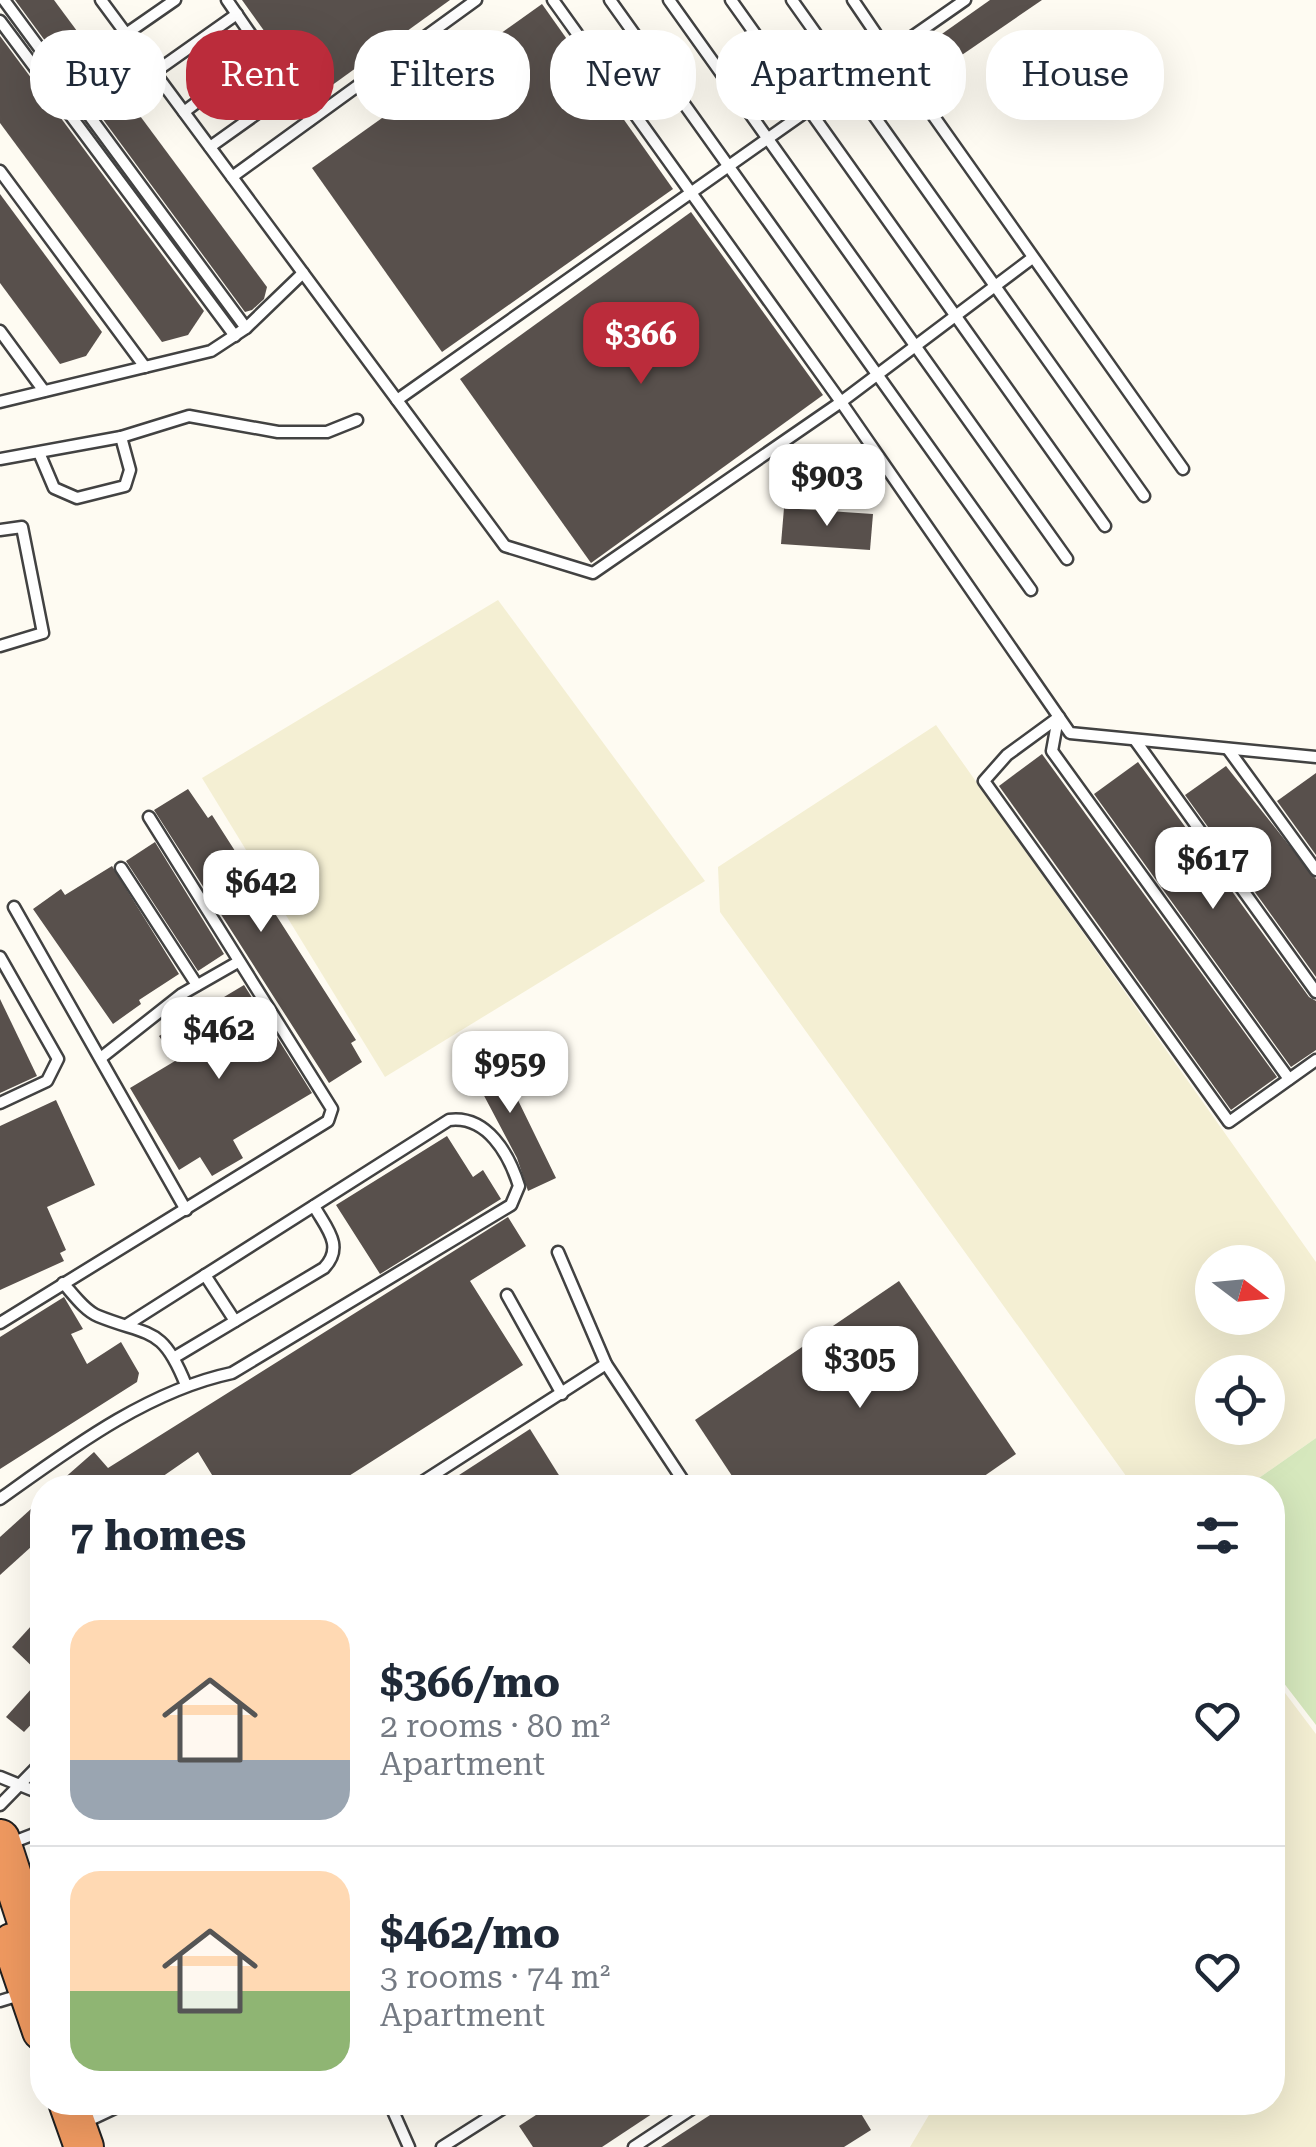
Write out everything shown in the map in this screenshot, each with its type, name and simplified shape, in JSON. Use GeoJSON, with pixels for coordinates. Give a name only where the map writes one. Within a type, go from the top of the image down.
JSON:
{"type":"FeatureCollection","features":[{"type":"Feature","properties":{"kind":"highway"},"geometry":{"type":"LineString","coordinates":[[1,1844],[24,1987]]}},
{"type":"Feature","properties":{"kind":"highway"},"geometry":{"type":"LineString","coordinates":[[0,1908],[6,1947],[24,1987]]}},
{"type":"Feature","properties":{"kind":"lane"},"geometry":{"type":"LineString","coordinates":[[4,0],[246,328]]}},
{"type":"Feature","properties":{"kind":"lane"},"geometry":{"type":"LineString","coordinates":[[102,0],[123,30]]}},
{"type":"Feature","properties":{"kind":"lane"},"geometry":{"type":"LineString","coordinates":[[132,30],[175,0]]}},
{"type":"Feature","properties":{"kind":"lane"},"geometry":{"type":"LineString","coordinates":[[227,0],[248,30]]}},
{"type":"Feature","properties":{"kind":"lane"},"geometry":{"type":"LineString","coordinates":[[334,103],[476,0]]}},
{"type":"Feature","properties":{"kind":"lane"},"geometry":{"type":"LineString","coordinates":[[553,0],[694,192],[1070,733],[1316,757]]}},
{"type":"Feature","properties":{"kind":"lane"},"geometry":{"type":"LineString","coordinates":[[610,0],[1032,590]]}},
{"type":"Feature","properties":{"kind":"lane"},"geometry":{"type":"LineString","coordinates":[[669,0],[1067,559]]}},
{"type":"Feature","properties":{"kind":"lane"},"geometry":{"type":"LineString","coordinates":[[731,0],[752,30]]}},
{"type":"Feature","properties":{"kind":"lane"},"geometry":{"type":"LineString","coordinates":[[792,0],[813,30]]}},
{"type":"Feature","properties":{"kind":"lane"},"geometry":{"type":"LineString","coordinates":[[853,0],[873,30]]}},
{"type":"Feature","properties":{"kind":"lane"},"geometry":{"type":"LineString","coordinates":[[922,30],[965,0]]}},
{"type":"Feature","properties":{"kind":"lane"},"geometry":{"type":"LineString","coordinates":[[166,64],[237,14]]}},
{"type":"Feature","properties":{"kind":"lane"},"geometry":{"type":"LineString","coordinates":[[0,21],[236,336]]}},
{"type":"Feature","properties":{"kind":"lane"},"geometry":{"type":"LineString","coordinates":[[166,87],[505,546],[593,573],[842,402],[1032,259]]}},
{"type":"Feature","properties":{"kind":"lane"},"geometry":{"type":"LineString","coordinates":[[210,147],[248,120]]}},
{"type":"Feature","properties":{"kind":"lane"},"geometry":{"type":"LineString","coordinates":[[232,177],[310,120]]}},
{"type":"Feature","properties":{"kind":"lane"},"geometry":{"type":"LineString","coordinates":[[397,400],[794,120]]}},
{"type":"Feature","properties":{"kind":"lane"},"geometry":{"type":"LineString","coordinates":[[815,120],[1106,526]]}},
{"type":"Feature","properties":{"kind":"lane"},"geometry":{"type":"LineString","coordinates":[[877,120],[1144,496]]}},
{"type":"Feature","properties":{"kind":"lane"},"geometry":{"type":"LineString","coordinates":[[936,120],[1183,469]]}},
{"type":"Feature","properties":{"kind":"lane"},"geometry":{"type":"LineString","coordinates":[[0,171],[146,367]]}},
{"type":"Feature","properties":{"kind":"lane"},"geometry":{"type":"LineString","coordinates":[[0,402],[211,351],[246,328],[303,273]]}},
{"type":"Feature","properties":{"kind":"lane"},"geometry":{"type":"LineString","coordinates":[[0,331],[44,391]]}},
{"type":"Feature","properties":{"kind":"lane"},"geometry":{"type":"LineString","coordinates":[[0,459],[40,455],[189,416],[278,432],[327,432],[357,420]]}},
{"type":"Feature","properties":{"kind":"lane"},"geometry":{"type":"LineString","coordinates":[[40,455],[54,488],[77,498],[125,486],[130,470],[122,436]]}},
{"type":"Feature","properties":{"kind":"lane"},"geometry":{"type":"LineString","coordinates":[[0,530],[22,527],[43,634],[0,646]]}},
{"type":"Feature","properties":{"kind":"lane"},"geometry":{"type":"LineString","coordinates":[[1058,717],[1007,755],[984,781],[1230,1122],[1316,1060]]}},
{"type":"Feature","properties":{"kind":"lane"},"geometry":{"type":"LineString","coordinates":[[1058,717],[1052,751],[1289,1079]]}},
{"type":"Feature","properties":{"kind":"lane"},"geometry":{"type":"LineString","coordinates":[[1135,740],[1316,992]]}},
{"type":"Feature","properties":{"kind":"lane"},"geometry":{"type":"LineString","coordinates":[[1228,748],[1316,870]]}},
{"type":"Feature","properties":{"kind":"lane"},"geometry":{"type":"LineString","coordinates":[[0,1322],[328,1122],[332,1109],[149,817]]}},
{"type":"Feature","properties":{"kind":"lane"},"geometry":{"type":"LineString","coordinates":[[121,868],[197,985]]}},
{"type":"Feature","properties":{"kind":"lane"},"geometry":{"type":"LineString","coordinates":[[14,907],[186,1210]]}},
{"type":"Feature","properties":{"kind":"lane"},"geometry":{"type":"LineString","coordinates":[[0,957],[58,1058],[47,1082],[0,1103]]}},
{"type":"Feature","properties":{"kind":"lane"},"geometry":{"type":"LineString","coordinates":[[102,1057],[197,985],[238,962]]}},
{"type":"Feature","properties":{"kind":"lane"},"geometry":{"type":"LineString","coordinates":[[33,1475],[186,1384],[232,1373],[511,1205],[520,1186],[490,1132],[470,1119],[449,1120],[128,1324]]}},
{"type":"Feature","properties":{"kind":"lane"},"geometry":{"type":"LineString","coordinates":[[174,1357],[324,1268],[335,1257],[336,1244],[314,1206]]}},
{"type":"Feature","properties":{"kind":"lane"},"geometry":{"type":"LineString","coordinates":[[558,1252],[606,1364],[679,1475]]}},
{"type":"Feature","properties":{"kind":"lane"},"geometry":{"type":"LineString","coordinates":[[205,1275],[235,1321]]}},
{"type":"Feature","properties":{"kind":"lane"},"geometry":{"type":"LineString","coordinates":[[63,1284],[94,1315],[150,1330],[174,1357],[186,1384]]}},
{"type":"Feature","properties":{"kind":"lane"},"geometry":{"type":"LineString","coordinates":[[507,1295],[562,1394]]}},
{"type":"Feature","properties":{"kind":"lane"},"geometry":{"type":"LineString","coordinates":[[433,1475],[606,1364]]}},
{"type":"Feature","properties":{"kind":"lane"},"geometry":{"type":"LineString","coordinates":[[0,1498],[30,1477]]}},
{"type":"Feature","properties":{"kind":"lane"},"geometry":{"type":"LineString","coordinates":[[0,1805],[30,1775]]}},
{"type":"Feature","properties":{"kind":"lane"},"geometry":{"type":"LineString","coordinates":[[0,1777],[30,1788]]}},
{"type":"Feature","properties":{"kind":"lane"},"geometry":{"type":"LineString","coordinates":[[1,1844],[30,1835]]}},
{"type":"Feature","properties":{"kind":"lane"},"geometry":{"type":"LineString","coordinates":[[395,2115],[409,2147]]}},
{"type":"Feature","properties":{"kind":"lane"},"geometry":{"type":"LineString","coordinates":[[442,2147],[492,2115]]}},
{"type":"Feature","properties":{"kind":"lane"},"geometry":{"type":"LineString","coordinates":[[634,2147],[682,2115]]}},
{"type":"Feature","properties":{"kind":"shaded area"},"geometry":{"type":"Polygon","coordinates":[[[498,600],[705,881],[385,1077],[202,778],[498,600]]]}},
{"type":"Feature","properties":{"kind":"shaded area"},"geometry":{"type":"Polygon","coordinates":[[[936,725],[1316,1262],[1316,1438],[1263,1475],[1125,1475],[720,912],[718,867],[936,725]]]}},
{"type":"Feature","properties":{"kind":"shaded area"},"geometry":{"type":"Polygon","coordinates":[[[1285,1693],[1316,1734],[1316,2147],[910,2147],[929,2115],[1285,2115],[1285,1693]]]}},
{"type":"Feature","properties":{"kind":"green space"},"geometry":{"type":"Polygon","coordinates":[[[1316,1438],[1316,1725],[1285,1685],[1285,1475],[1263,1475],[1316,1438]]]}},
{"type":"Feature","properties":{"kind":"building"},"geometry":{"type":"Polygon","coordinates":[[[15,0],[54,0],[76,30],[37,30],[15,0]]]}},
{"type":"Feature","properties":{"kind":"building"},"geometry":{"type":"Polygon","coordinates":[[[242,0],[450,0],[408,30],[354,30],[354,69],[334,84],[334,30],[264,30],[242,0]]]}},
{"type":"Feature","properties":{"kind":"building"},"geometry":{"type":"Polygon","coordinates":[[[990,0],[1042,0],[998,30],[986,30],[986,38],[966,52],[966,30],[948,30],[990,0]]]}},
{"type":"Feature","properties":{"kind":"building"},"geometry":{"type":"Polygon","coordinates":[[[542,4],[560,30],[550,30],[550,120],[624,120],[673,189],[442,352],[312,168],[379,120],[530,120],[530,30],[506,30],[542,4]]]}},
{"type":"Feature","properties":{"kind":"building"},"geometry":{"type":"Polygon","coordinates":[[[0,36],[30,76],[30,120],[62,120],[204,311],[188,335],[162,342],[0,123],[0,36]]]}},
{"type":"Feature","properties":{"kind":"building"},"geometry":{"type":"Polygon","coordinates":[[[103,120],[143,120],[267,287],[264,299],[245,312],[103,120]]]}},
{"type":"Feature","properties":{"kind":"building"},"geometry":{"type":"Polygon","coordinates":[[[0,194],[102,332],[86,356],[60,364],[0,283],[0,194]]]}},
{"type":"Feature","properties":{"kind":"building"},"geometry":{"type":"Polygon","coordinates":[[[691,212],[823,395],[591,563],[460,379],[691,212]]]}},
{"type":"Feature","properties":{"kind":"building"},"geometry":{"type":"Polygon","coordinates":[[[784,508],[873,514],[870,550],[781,544],[784,508]]]}},
{"type":"Feature","properties":{"kind":"building"},"geometry":{"type":"Polygon","coordinates":[[[1042,754],[1277,1077],[1231,1110],[999,786],[1042,754]]]}},
{"type":"Feature","properties":{"kind":"building"},"geometry":{"type":"Polygon","coordinates":[[[1138,762],[1309,997],[1316,1001],[1316,1050],[1291,1067],[1094,794],[1138,762]]]}},
{"type":"Feature","properties":{"kind":"building"},"geometry":{"type":"Polygon","coordinates":[[[1226,766],[1316,879],[1316,977],[1185,795],[1226,766]]]}},
{"type":"Feature","properties":{"kind":"building"},"geometry":{"type":"Polygon","coordinates":[[[1316,773],[1316,855],[1277,801],[1316,773]]]}},
{"type":"Feature","properties":{"kind":"building"},"geometry":{"type":"Polygon","coordinates":[[[188,789],[208,818],[212,815],[356,1040],[351,1043],[362,1062],[329,1083],[154,810],[188,789]]]}},
{"type":"Feature","properties":{"kind":"building"},"geometry":{"type":"Polygon","coordinates":[[[155,842],[224,954],[198,971],[126,861],[155,842]]]}},
{"type":"Feature","properties":{"kind":"building"},"geometry":{"type":"Polygon","coordinates":[[[112,866],[179,974],[139,1000],[141,1004],[113,1024],[33,909],[61,889],[65,895],[112,866]]]}},
{"type":"Feature","properties":{"kind":"building"},"geometry":{"type":"Polygon","coordinates":[[[244,985],[312,1093],[233,1140],[243,1158],[212,1176],[200,1157],[179,1170],[130,1088],[175,1061],[159,1036],[244,985]]]}},
{"type":"Feature","properties":{"kind":"building"},"geometry":{"type":"Polygon","coordinates":[[[0,999],[37,1076],[0,1093],[0,999]]]}},
{"type":"Feature","properties":{"kind":"building"},"geometry":{"type":"Polygon","coordinates":[[[490,1043],[556,1178],[528,1191],[517,1158],[463,1056],[490,1043]]]}},
{"type":"Feature","properties":{"kind":"building"},"geometry":{"type":"Polygon","coordinates":[[[56,1100],[95,1185],[47,1207],[66,1250],[60,1253],[64,1261],[0,1290],[0,1126],[56,1100]]]}},
{"type":"Feature","properties":{"kind":"building"},"geometry":{"type":"Polygon","coordinates":[[[447,1136],[473,1177],[483,1170],[501,1199],[380,1274],[336,1205],[447,1136]]]}},
{"type":"Feature","properties":{"kind":"building"},"geometry":{"type":"Polygon","coordinates":[[[508,1217],[526,1246],[470,1281],[523,1365],[350,1475],[212,1475],[198,1452],[165,1475],[68,1475],[94,1452],[108,1468],[508,1217]]]}},
{"type":"Feature","properties":{"kind":"building"},"geometry":{"type":"Polygon","coordinates":[[[899,1281],[1016,1454],[986,1475],[731,1475],[695,1420],[899,1281]]]}},
{"type":"Feature","properties":{"kind":"building"},"geometry":{"type":"Polygon","coordinates":[[[64,1297],[83,1329],[71,1334],[87,1364],[121,1342],[139,1373],[137,1382],[0,1469],[0,1337],[64,1297]]]}},
{"type":"Feature","properties":{"kind":"building"},"geometry":{"type":"Polygon","coordinates":[[[530,1429],[559,1475],[459,1475],[530,1429]]]}},
{"type":"Feature","properties":{"kind":"building"},"geometry":{"type":"Polygon","coordinates":[[[30,1510],[30,1548],[0,1575],[0,1537],[30,1510]]]}},
{"type":"Feature","properties":{"kind":"building"},"geometry":{"type":"Polygon","coordinates":[[[30,1627],[30,1664],[12,1647],[30,1627]]]}},
{"type":"Feature","properties":{"kind":"building"},"geometry":{"type":"Polygon","coordinates":[[[30,1690],[30,1726],[24,1732],[6,1717],[30,1690]]]}},
{"type":"Feature","properties":{"kind":"building"},"geometry":{"type":"Polygon","coordinates":[[[536,2115],[650,2115],[602,2147],[533,2147],[519,2126],[536,2115]]]}},
{"type":"Feature","properties":{"kind":"building"},"geometry":{"type":"Polygon","coordinates":[[[710,2115],[862,2115],[871,2130],[844,2147],[661,2147],[710,2115]]]}}]}
